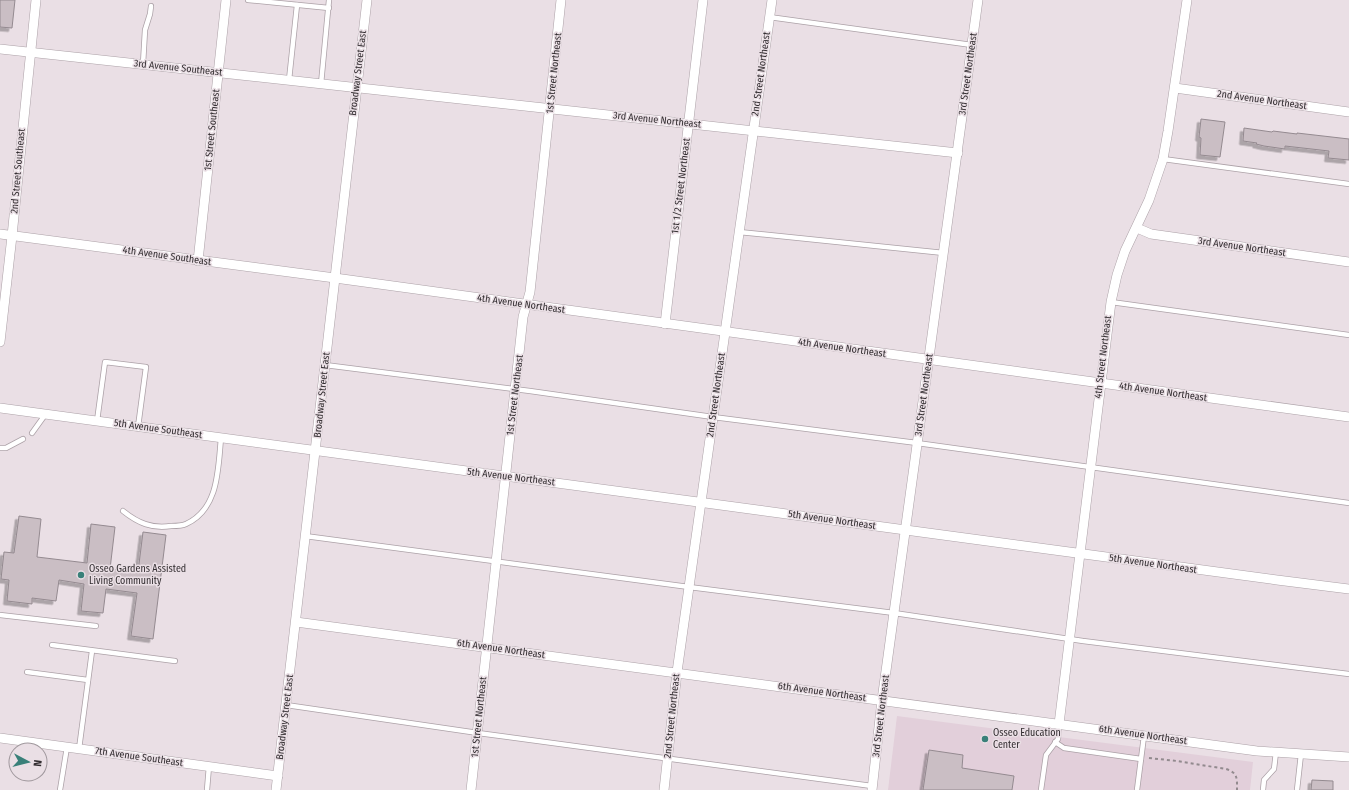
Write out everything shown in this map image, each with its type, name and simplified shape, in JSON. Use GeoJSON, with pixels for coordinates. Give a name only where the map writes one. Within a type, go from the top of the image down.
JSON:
{"type":"FeatureCollection","features":[{"type":"Feature","properties":{"kind":"street","name":"2nd Street Southeast"},"geometry":{"type":"LineString","coordinates":[[0,342],[36,0]]}},
{"type":"Feature","properties":{"kind":"street","name":"1st Street Southeast"},"geometry":{"type":"LineString","coordinates":[[198,260],[226,0]]}},
{"type":"Feature","properties":{"kind":"street","name":"Broadway Street East"},"geometry":{"type":"LineString","coordinates":[[276,790],[367,0]]}},
{"type":"Feature","properties":{"kind":"street","name":"1st Street Northeast"},"geometry":{"type":"LineString","coordinates":[[471,790],[523,317],[530,292],[561,0]]}},
{"type":"Feature","properties":{"kind":"street","name":"1st 1/2 Street Northeast"},"geometry":{"type":"LineString","coordinates":[[665,324],[703,0]]}},
{"type":"Feature","properties":{"kind":"street","name":"2nd Street Northeast"},"geometry":{"type":"LineString","coordinates":[[664,790],[677,672],[772,0]]}},
{"type":"Feature","properties":{"kind":"street","name":"3rd Street Northeast"},"geometry":{"type":"LineString","coordinates":[[872,788],[882,700],[978,0]]}},
{"type":"Feature","properties":{"kind":"street","name":"4th Street Northeast"},"geometry":{"type":"LineString","coordinates":[[1059,724],[1110,302],[1125,251],[1149,200],[1163,159],[1175,88],[1187,0]]}},
{"type":"Feature","properties":{"kind":"street","name":"3rd Avenue Southeast"},"geometry":{"type":"LineString","coordinates":[[0,49],[357,87]]}},
{"type":"Feature","properties":{"kind":"street","name":"3rd Avenue Northeast"},"geometry":{"type":"LineString","coordinates":[[357,87],[958,153]]}},
{"type":"Feature","properties":{"kind":"street","name":"2nd Avenue Northeast"},"geometry":{"type":"LineString","coordinates":[[1175,88],[1349,112]]}},
{"type":"Feature","properties":{"kind":"street","name":"3rd Avenue Northeast"},"geometry":{"type":"LineString","coordinates":[[1137,228],[1151,234],[1349,262]]}},
{"type":"Feature","properties":{"kind":"street","name":"4th Avenue Southeast"},"geometry":{"type":"LineString","coordinates":[[0,234],[335,278]]}},
{"type":"Feature","properties":{"kind":"street","name":"4th Avenue Northeast"},"geometry":{"type":"LineString","coordinates":[[335,278],[1349,417]]}},
{"type":"Feature","properties":{"kind":"street","name":"5th Avenue Southeast"},"geometry":{"type":"LineString","coordinates":[[0,408],[315,451]]}},
{"type":"Feature","properties":{"kind":"street","name":"5th Avenue Northeast"},"geometry":{"type":"LineString","coordinates":[[315,451],[1349,589]]}},
{"type":"Feature","properties":{"kind":"street","name":"6th Avenue Northeast"},"geometry":{"type":"LineString","coordinates":[[296,622],[1257,751],[1349,757]]}},
{"type":"Feature","properties":{"kind":"street","name":"7th Avenue Southeast"},"geometry":{"type":"LineString","coordinates":[[0,738],[278,776]]}},
{"type":"Feature","properties":{"kind":"lane"},"geometry":{"type":"LineString","coordinates":[[248,0],[328,8]]}},
{"type":"Feature","properties":{"kind":"lane"},"geometry":{"type":"LineString","coordinates":[[321,84],[329,0]]}},
{"type":"Feature","properties":{"kind":"lane"},"geometry":{"type":"LineString","coordinates":[[289,80],[297,5]]}},
{"type":"Feature","properties":{"kind":"lane"},"geometry":{"type":"LineString","coordinates":[[143,64],[145,30],[151,6]]}},
{"type":"Feature","properties":{"kind":"lane"},"geometry":{"type":"LineString","coordinates":[[770,17],[972,45]]}},
{"type":"Feature","properties":{"kind":"lane"},"geometry":{"type":"LineString","coordinates":[[1163,159],[1349,184]]}},
{"type":"Feature","properties":{"kind":"lane"},"geometry":{"type":"LineString","coordinates":[[739,232],[944,253]]}},
{"type":"Feature","properties":{"kind":"lane"},"geometry":{"type":"LineString","coordinates":[[1110,302],[1349,335]]}},
{"type":"Feature","properties":{"kind":"lane"},"geometry":{"type":"LineString","coordinates":[[97,421],[105,362],[146,367],[138,427]]}},
{"type":"Feature","properties":{"kind":"lane"},"geometry":{"type":"LineString","coordinates":[[325,365],[917,443],[1349,503]]}},
{"type":"Feature","properties":{"kind":"lane"},"geometry":{"type":"LineString","coordinates":[[32,433],[45,414]]}},
{"type":"Feature","properties":{"kind":"lane"},"geometry":{"type":"LineString","coordinates":[[123,511],[135,520],[144,524],[167,527],[185,525],[199,516],[210,502],[215,488],[221,438]]}},
{"type":"Feature","properties":{"kind":"lane"},"geometry":{"type":"LineString","coordinates":[[0,448],[6,448],[23,439]]}},
{"type":"Feature","properties":{"kind":"lane"},"geometry":{"type":"LineString","coordinates":[[305,536],[894,613],[1069,639],[1349,674]]}},
{"type":"Feature","properties":{"kind":"lane"},"geometry":{"type":"LineString","coordinates":[[0,615],[96,626]]}},
{"type":"Feature","properties":{"kind":"lane"},"geometry":{"type":"LineString","coordinates":[[52,646],[175,661]]}},
{"type":"Feature","properties":{"kind":"lane"},"geometry":{"type":"LineString","coordinates":[[79,749],[92,651]]}},
{"type":"Feature","properties":{"kind":"lane"},"geometry":{"type":"LineString","coordinates":[[26,672],[88,680]]}},
{"type":"Feature","properties":{"kind":"lane"},"geometry":{"type":"LineString","coordinates":[[286,705],[872,788]]}},
{"type":"Feature","properties":{"kind":"lane"},"geometry":{"type":"LineString","coordinates":[[1041,790],[1046,755],[1058,739],[1059,724]]}},
{"type":"Feature","properties":{"kind":"lane"},"geometry":{"type":"LineString","coordinates":[[1137,790],[1144,736]]}},
{"type":"Feature","properties":{"kind":"lane"},"geometry":{"type":"LineString","coordinates":[[1055,742],[1064,748],[1141,759]]}},
{"type":"Feature","properties":{"kind":"lane"},"geometry":{"type":"LineString","coordinates":[[60,790],[67,747]]}},
{"type":"Feature","properties":{"kind":"lane"},"geometry":{"type":"LineString","coordinates":[[1263,790],[1264,780],[1274,769],[1276,752]]}},
{"type":"Feature","properties":{"kind":"lane"},"geometry":{"type":"LineString","coordinates":[[1297,790],[1301,754]]}},
{"type":"Feature","properties":{"kind":"lane"},"geometry":{"type":"LineString","coordinates":[[207,790],[209,766]]}},
{"type":"Feature","properties":{"kind":"path"},"geometry":{"type":"LineString","coordinates":[[1149,758],[1177,761],[1233,771],[1236,776],[1237,790]]}},
{"type":"Feature","properties":{"kind":"shaded area","name":"Osseo Education Center"},"geometry":{"type":"Polygon","coordinates":[[[897,716],[1253,762],[1250,790],[888,790],[897,716]]]}},
{"type":"Feature","properties":{"kind":"building"},"geometry":{"type":"Polygon","coordinates":[[[0,0],[15,0],[12,28],[0,27],[0,0]]]}},
{"type":"Feature","properties":{"kind":"building"},"geometry":{"type":"Polygon","coordinates":[[[1201,119],[1225,122],[1220,157],[1200,155],[1201,138],[1199,137],[1201,119]]]}},
{"type":"Feature","properties":{"kind":"building"},"geometry":{"type":"Polygon","coordinates":[[[1244,128],[1349,139],[1349,160],[1328,158],[1329,151],[1285,146],[1285,149],[1243,141],[1244,128]]]}},
{"type":"Feature","properties":{"kind":"building","name":"Osseo Gardens Assisted Living Community"},"geometry":{"type":"Polygon","coordinates":[[[19,516],[41,519],[37,557],[87,563],[91,524],[115,527],[110,569],[138,572],[143,532],[166,535],[153,639],[131,636],[137,593],[106,589],[103,613],[81,611],[84,584],[59,580],[56,601],[32,598],[32,604],[7,601],[9,580],[1,579],[4,552],[14,553],[19,516]]]}},
{"type":"Feature","properties":{"kind":"building","name":"Osseo Education Center"},"geometry":{"type":"Polygon","coordinates":[[[929,750],[963,755],[962,768],[1014,776],[1012,790],[923,790],[929,750]]]}},
{"type":"Feature","properties":{"kind":"building"},"geometry":{"type":"Polygon","coordinates":[[[1312,780],[1333,781],[1333,790],[1311,790],[1312,780]]]}},
{"type":"Feature","properties":{"kind":"place","name":"Osseo Gardens Assisted Living Community"},"geometry":{"type":"Point","coordinates":[81,575]}},
{"type":"Feature","properties":{"kind":"place","name":"Osseo Education Center"},"geometry":{"type":"Point","coordinates":[985,739]}}]}
